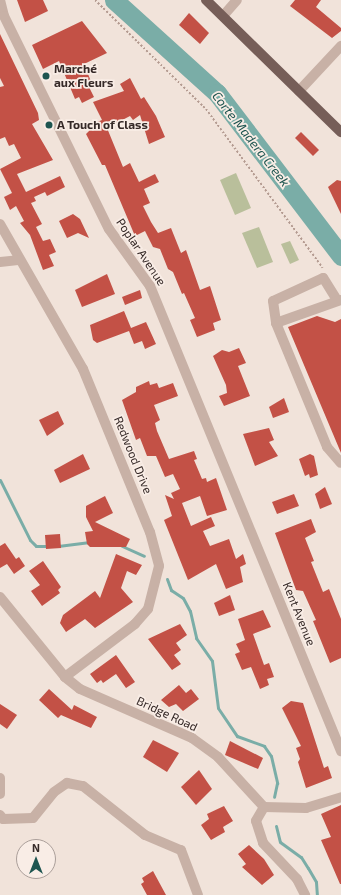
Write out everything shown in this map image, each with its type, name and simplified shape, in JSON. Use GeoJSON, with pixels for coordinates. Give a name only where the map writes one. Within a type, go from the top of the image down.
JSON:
{"type":"FeatureCollection","features":[{"type":"Feature","properties":{"kind":"main road"},"geometry":{"type":"LineString","coordinates":[[206,0],[341,132]]}},
{"type":"Feature","properties":{"kind":"street","name":"Poplar Avenue"},"geometry":{"type":"LineString","coordinates":[[0,0],[2,17],[109,229],[150,286],[231,487]]}},
{"type":"Feature","properties":{"kind":"street"},"geometry":{"type":"LineString","coordinates":[[223,16],[237,0]]}},
{"type":"Feature","properties":{"kind":"street"},"geometry":{"type":"LineString","coordinates":[[299,91],[341,46]]}},
{"type":"Feature","properties":{"kind":"street","name":"Redwood Drive"},"geometry":{"type":"LineString","coordinates":[[0,224],[18,260],[83,369],[150,532],[158,566],[152,600],[140,619],[65,677]]}},
{"type":"Feature","properties":{"kind":"street"},"geometry":{"type":"LineString","coordinates":[[0,262],[18,260]]}},
{"type":"Feature","properties":{"kind":"street"},"geometry":{"type":"LineString","coordinates":[[276,323],[339,300],[323,278],[273,301],[276,323],[326,447],[341,463]]}},
{"type":"Feature","properties":{"kind":"street","name":"Kent Avenue"},"geometry":{"type":"LineString","coordinates":[[231,487],[341,752]]}},
{"type":"Feature","properties":{"kind":"street","name":"Bridge Road"},"geometry":{"type":"LineString","coordinates":[[0,597],[65,677],[80,689],[192,738],[218,757],[264,807]]}},
{"type":"Feature","properties":{"kind":"street"},"geometry":{"type":"LineString","coordinates":[[0,778],[0,794]]}},
{"type":"Feature","properties":{"kind":"street"},"geometry":{"type":"LineString","coordinates":[[0,815],[3,819],[33,818],[54,792],[68,783],[83,786],[145,835],[181,850],[198,895]]}},
{"type":"Feature","properties":{"kind":"street"},"geometry":{"type":"LineString","coordinates":[[305,895],[297,879],[263,843],[256,821],[264,807],[306,808],[341,797]]}},
{"type":"Feature","properties":{"kind":"path"},"geometry":{"type":"LineString","coordinates":[[95,0],[206,109],[327,272]]}},
{"type":"Feature","properties":{"kind":"green space"},"geometry":{"type":"Polygon","coordinates":[[[236,173],[251,208],[235,215],[220,180],[236,173]]]}},
{"type":"Feature","properties":{"kind":"green space"},"geometry":{"type":"Polygon","coordinates":[[[259,227],[273,262],[257,268],[242,233],[259,227]]]}},
{"type":"Feature","properties":{"kind":"green space"},"geometry":{"type":"Polygon","coordinates":[[[290,241],[299,260],[290,264],[281,244],[290,241]]]}},
{"type":"Feature","properties":{"kind":"building"},"geometry":{"type":"Polygon","coordinates":[[[17,0],[43,0],[48,11],[25,22],[17,0]]]}},
{"type":"Feature","properties":{"kind":"building"},"geometry":{"type":"Polygon","coordinates":[[[295,0],[321,0],[316,7],[341,28],[341,31],[332,38],[290,6],[295,0]]]}},
{"type":"Feature","properties":{"kind":"building"},"geometry":{"type":"Polygon","coordinates":[[[189,13],[209,33],[200,44],[179,25],[189,13]]]}},
{"type":"Feature","properties":{"kind":"building"},"geometry":{"type":"Polygon","coordinates":[[[82,21],[107,53],[84,64],[92,84],[88,85],[94,97],[82,103],[79,97],[75,99],[59,61],[43,69],[32,45],[82,21]]]}},
{"type":"Feature","properties":{"kind":"building"},"geometry":{"type":"Polygon","coordinates":[[[0,34],[38,113],[39,120],[32,124],[53,160],[17,174],[26,192],[60,176],[65,187],[47,196],[45,192],[34,197],[36,201],[31,203],[42,224],[36,227],[43,241],[50,239],[56,252],[49,255],[54,266],[43,270],[30,235],[20,223],[24,221],[16,206],[10,210],[4,197],[12,193],[0,169],[21,158],[14,144],[9,146],[5,137],[0,139],[0,87],[4,86],[0,78],[0,34]]]}},
{"type":"Feature","properties":{"kind":"building"},"geometry":{"type":"Polygon","coordinates":[[[130,78],[141,99],[144,97],[156,116],[165,137],[149,144],[140,115],[133,120],[130,116],[107,128],[123,167],[130,163],[139,182],[155,174],[159,182],[144,189],[150,203],[143,206],[158,233],[171,228],[181,253],[186,250],[200,290],[210,286],[221,320],[213,323],[215,330],[197,337],[190,320],[195,318],[184,293],[182,294],[173,272],[168,269],[160,249],[153,247],[145,231],[135,236],[105,165],[102,165],[86,134],[93,127],[92,124],[102,120],[93,102],[124,91],[120,84],[130,78]]]}},
{"type":"Feature","properties":{"kind":"building"},"geometry":{"type":"Polygon","coordinates":[[[301,132],[319,150],[313,156],[295,138],[301,132]]]}},
{"type":"Feature","properties":{"kind":"building"},"geometry":{"type":"Polygon","coordinates":[[[337,180],[341,181],[341,214],[328,187],[337,180]]]}},
{"type":"Feature","properties":{"kind":"building"},"geometry":{"type":"Polygon","coordinates":[[[73,214],[80,219],[89,238],[78,233],[67,238],[59,221],[73,214]]]}},
{"type":"Feature","properties":{"kind":"building"},"geometry":{"type":"Polygon","coordinates":[[[107,274],[115,294],[82,307],[75,290],[107,274]]]}},
{"type":"Feature","properties":{"kind":"building"},"geometry":{"type":"Polygon","coordinates":[[[140,290],[142,298],[125,305],[122,297],[140,290]]]}},
{"type":"Feature","properties":{"kind":"building"},"geometry":{"type":"Polygon","coordinates":[[[124,311],[131,328],[146,322],[156,344],[145,349],[142,341],[134,344],[129,331],[97,343],[93,340],[90,325],[124,311]]]}},
{"type":"Feature","properties":{"kind":"building"},"geometry":{"type":"Polygon","coordinates":[[[317,316],[335,322],[341,319],[341,453],[288,327],[317,316]]]}},
{"type":"Feature","properties":{"kind":"building"},"geometry":{"type":"Polygon","coordinates":[[[239,348],[246,363],[238,366],[250,396],[224,406],[219,396],[227,393],[226,385],[213,356],[222,350],[229,352],[239,348]]]}},
{"type":"Feature","properties":{"kind":"building"},"geometry":{"type":"Polygon","coordinates":[[[149,381],[150,385],[157,383],[159,388],[173,383],[178,396],[154,405],[160,420],[155,423],[157,431],[169,459],[194,451],[197,459],[194,460],[202,479],[206,478],[207,482],[216,478],[227,510],[207,516],[200,496],[182,503],[191,526],[211,517],[215,526],[203,531],[210,546],[229,539],[236,559],[243,554],[246,564],[240,567],[243,582],[226,589],[216,564],[188,580],[164,520],[172,516],[165,495],[174,499],[171,493],[180,489],[173,474],[165,477],[156,456],[147,456],[140,438],[136,440],[122,400],[136,392],[136,387],[149,381]]]}},
{"type":"Feature","properties":{"kind":"building"},"geometry":{"type":"Polygon","coordinates":[[[284,398],[289,412],[273,418],[269,407],[284,398]]]}},
{"type":"Feature","properties":{"kind":"building"},"geometry":{"type":"Polygon","coordinates":[[[58,411],[64,424],[47,436],[39,420],[58,411]]]}},
{"type":"Feature","properties":{"kind":"building"},"geometry":{"type":"Polygon","coordinates":[[[269,428],[274,440],[269,442],[278,456],[255,466],[243,434],[269,428]]]}},
{"type":"Feature","properties":{"kind":"building"},"geometry":{"type":"Polygon","coordinates":[[[83,454],[90,469],[60,483],[54,470],[83,454]]]}},
{"type":"Feature","properties":{"kind":"building"},"geometry":{"type":"Polygon","coordinates":[[[310,454],[314,456],[318,475],[310,478],[309,474],[305,476],[299,459],[310,454]]]}},
{"type":"Feature","properties":{"kind":"building"},"geometry":{"type":"Polygon","coordinates":[[[325,487],[332,504],[320,509],[315,494],[325,487]]]}},
{"type":"Feature","properties":{"kind":"building"},"geometry":{"type":"Polygon","coordinates":[[[294,494],[299,506],[277,514],[272,502],[294,494]]]}},
{"type":"Feature","properties":{"kind":"building"},"geometry":{"type":"Polygon","coordinates":[[[105,496],[113,513],[95,522],[130,539],[126,547],[90,547],[87,544],[85,532],[93,531],[86,517],[86,506],[105,496]]]}},
{"type":"Feature","properties":{"kind":"building"},"geometry":{"type":"Polygon","coordinates":[[[311,519],[316,532],[305,538],[314,561],[311,562],[323,592],[329,589],[341,619],[341,658],[330,663],[313,621],[316,620],[303,591],[296,590],[275,533],[311,519]]]}},
{"type":"Feature","properties":{"kind":"building"},"geometry":{"type":"Polygon","coordinates":[[[60,534],[61,548],[46,549],[45,535],[60,534]]]}},
{"type":"Feature","properties":{"kind":"building"},"geometry":{"type":"Polygon","coordinates":[[[5,543],[16,559],[19,557],[25,566],[14,574],[7,564],[0,568],[0,546],[5,543]]]}},
{"type":"Feature","properties":{"kind":"building"},"geometry":{"type":"Polygon","coordinates":[[[116,554],[142,565],[136,575],[127,571],[121,588],[133,602],[95,628],[85,619],[66,632],[60,623],[63,615],[95,591],[100,598],[116,554]]]}},
{"type":"Feature","properties":{"kind":"building"},"geometry":{"type":"Polygon","coordinates":[[[43,561],[61,587],[58,590],[60,593],[42,606],[31,591],[40,585],[29,571],[43,561]]]}},
{"type":"Feature","properties":{"kind":"building"},"geometry":{"type":"Polygon","coordinates":[[[230,595],[235,610],[219,616],[214,603],[230,595]]]}},
{"type":"Feature","properties":{"kind":"building"},"geometry":{"type":"Polygon","coordinates":[[[263,610],[271,627],[253,634],[264,665],[269,663],[274,677],[267,679],[269,685],[260,689],[251,667],[242,670],[235,654],[240,652],[236,644],[245,640],[238,619],[263,610]]]}},
{"type":"Feature","properties":{"kind":"building"},"geometry":{"type":"Polygon","coordinates":[[[180,624],[187,635],[176,643],[181,650],[174,655],[181,664],[172,670],[148,639],[180,624]]]}},
{"type":"Feature","properties":{"kind":"building"},"geometry":{"type":"Polygon","coordinates":[[[116,655],[135,682],[126,688],[116,674],[103,683],[101,680],[97,683],[90,674],[116,655]]]}},
{"type":"Feature","properties":{"kind":"building"},"geometry":{"type":"Polygon","coordinates":[[[179,685],[186,693],[191,689],[199,699],[183,711],[176,704],[169,707],[161,700],[179,685]]]}},
{"type":"Feature","properties":{"kind":"building"},"geometry":{"type":"Polygon","coordinates":[[[49,689],[72,710],[74,705],[97,717],[91,728],[61,715],[58,718],[39,700],[49,689]]]}},
{"type":"Feature","properties":{"kind":"building"},"geometry":{"type":"Polygon","coordinates":[[[291,701],[303,703],[324,768],[328,766],[332,778],[306,788],[298,762],[300,759],[296,748],[301,746],[282,708],[291,701]]]}},
{"type":"Feature","properties":{"kind":"building"},"geometry":{"type":"Polygon","coordinates":[[[0,704],[17,715],[7,729],[0,724],[0,704]]]}},
{"type":"Feature","properties":{"kind":"building"},"geometry":{"type":"Polygon","coordinates":[[[153,740],[179,753],[167,772],[143,757],[153,740]]]}},
{"type":"Feature","properties":{"kind":"building"},"geometry":{"type":"Polygon","coordinates":[[[230,741],[263,758],[258,769],[225,755],[230,741]]]}},
{"type":"Feature","properties":{"kind":"building"},"geometry":{"type":"Polygon","coordinates":[[[199,770],[212,789],[196,805],[181,787],[199,770]]]}},
{"type":"Feature","properties":{"kind":"building"},"geometry":{"type":"Polygon","coordinates":[[[341,805],[340,884],[321,840],[331,837],[321,814],[341,805]]]}},
{"type":"Feature","properties":{"kind":"building"},"geometry":{"type":"Polygon","coordinates":[[[224,806],[233,821],[223,827],[225,832],[211,840],[201,825],[209,819],[207,814],[224,806]]]}},
{"type":"Feature","properties":{"kind":"building"},"geometry":{"type":"Polygon","coordinates":[[[249,845],[264,859],[274,875],[262,885],[242,867],[246,864],[238,854],[249,845]]]}},
{"type":"Feature","properties":{"kind":"building"},"geometry":{"type":"Polygon","coordinates":[[[153,871],[166,895],[147,895],[141,884],[144,882],[142,878],[153,871]]]}},
{"type":"Feature","properties":{"kind":"waterway","name":"Corte Madera Creek"},"geometry":{"type":"LineString","coordinates":[[114,0],[217,93],[341,256]]}},
{"type":"Feature","properties":{"kind":"waterway"},"geometry":{"type":"LineString","coordinates":[[0,480],[30,540],[36,546],[48,546]]}},
{"type":"Feature","properties":{"kind":"waterway"},"geometry":{"type":"LineString","coordinates":[[58,546],[90,542]]}},
{"type":"Feature","properties":{"kind":"waterway"},"geometry":{"type":"LineString","coordinates":[[122,546],[144,556]]}},
{"type":"Feature","properties":{"kind":"waterway"},"geometry":{"type":"LineString","coordinates":[[167,579],[171,590],[183,598],[190,611],[196,638],[212,661],[218,708],[237,736],[264,746],[271,756],[277,783],[274,797]]}},
{"type":"Feature","properties":{"kind":"waterway"},"geometry":{"type":"LineString","coordinates":[[276,826],[280,842],[301,857],[308,868],[316,882],[317,895]]}},
{"type":"Feature","properties":{"kind":"place","name":"Marché aux Fleurs"},"geometry":{"type":"Point","coordinates":[46,76]}},
{"type":"Feature","properties":{"kind":"place","name":"A Touch of Class"},"geometry":{"type":"Point","coordinates":[49,125]}}]}
